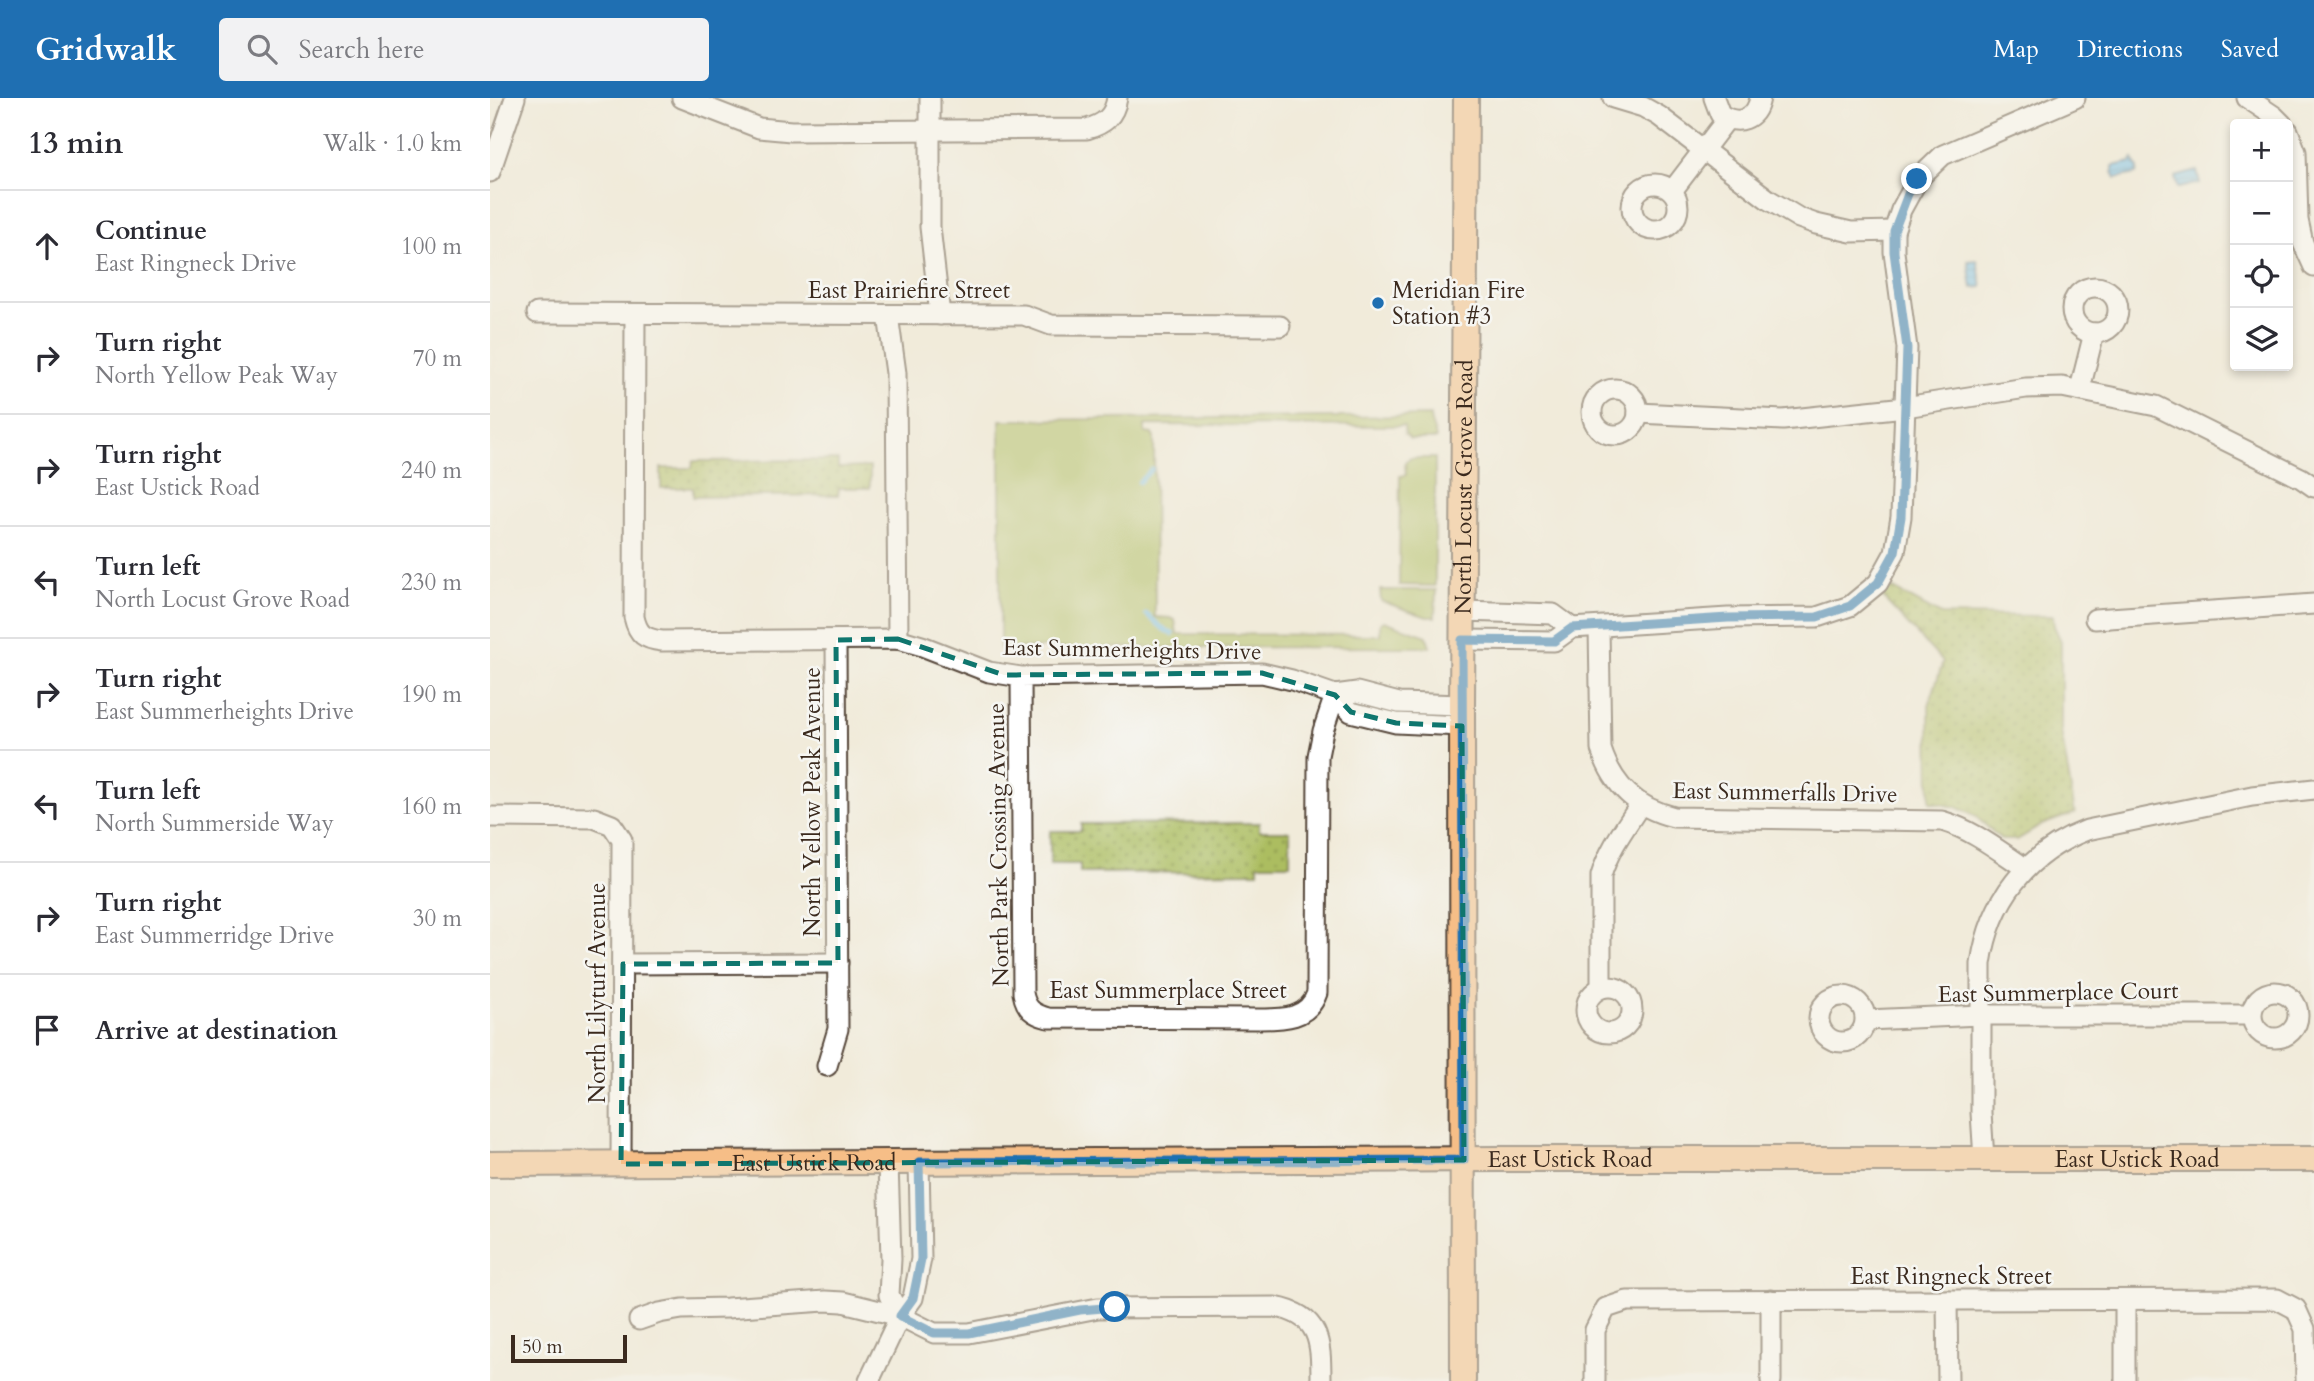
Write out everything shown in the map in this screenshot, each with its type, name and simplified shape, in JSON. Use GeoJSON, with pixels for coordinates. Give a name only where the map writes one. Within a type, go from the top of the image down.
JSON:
{"type":"FeatureCollection","features":[{"type":"Feature","properties":{"kind":"main road","name":"North Locust Grove Road"},"geometry":{"type":"LineString","coordinates":[[1463,1381],[1462,640],[1466,98]]}},
{"type":"Feature","properties":{"kind":"main road","name":"East Ustick Road"},"geometry":{"type":"LineString","coordinates":[[490,1164],[2314,1159]]}},
{"type":"Feature","properties":{"kind":"street"},"geometry":{"type":"LineString","coordinates":[[490,172],[515,98]]}},
{"type":"Feature","properties":{"kind":"street"},"geometry":{"type":"LineString","coordinates":[[682,98],[709,103],[759,128],[791,131],[1076,130],[1098,126],[1107,120],[1115,110],[1118,98]]}},
{"type":"Feature","properties":{"kind":"street"},"geometry":{"type":"LineString","coordinates":[[930,98],[930,227],[940,315]]}},
{"type":"Feature","properties":{"kind":"street"},"geometry":{"type":"LineString","coordinates":[[1614,98],[1643,107],[1659,116],[1769,200],[1799,218],[1816,225],[1851,232],[1894,231]]}},
{"type":"Feature","properties":{"kind":"street"},"geometry":{"type":"LineString","coordinates":[[1714,98],[1720,114],[1736,121],[1753,115],[1760,98]]}},
{"type":"Feature","properties":{"kind":"street"},"geometry":{"type":"LineString","coordinates":[[1462,640],[1554,641],[1572,628],[1728,618],[1817,617],[1850,606],[1878,583],[1895,552],[1899,535],[1906,330],[1894,252],[1894,231],[1908,194],[1917,179],[1943,155],[2075,98]]}},
{"type":"Feature","properties":{"kind":"street"},"geometry":{"type":"LineString","coordinates":[[2247,98],[2277,119]]}},
{"type":"Feature","properties":{"kind":"street"},"geometry":{"type":"LineString","coordinates":[[1672,191],[1727,119]]}},
{"type":"Feature","properties":{"kind":"street"},"geometry":{"type":"LineString","coordinates":[[2293,144],[2298,173],[2298,220],[2303,243],[2314,267]]}},
{"type":"Feature","properties":{"kind":"street","name":"East Prairiefire Street"},"geometry":{"type":"LineString","coordinates":[[537,313],[1024,315],[1051,325],[1280,326]]}},
{"type":"Feature","properties":{"kind":"street","name":"East Summerheights Drive"},"geometry":{"type":"LineString","coordinates":[[635,314],[634,617],[640,634],[650,640],[898,639],[989,672],[1021,677],[1262,673],[1293,680],[1335,695],[1357,692],[1462,715]]}},
{"type":"Feature","properties":{"kind":"street"},"geometry":{"type":"LineString","coordinates":[[888,315],[896,373],[898,639]]}},
{"type":"Feature","properties":{"kind":"street"},"geometry":{"type":"LineString","coordinates":[[2080,389],[2094,333]]}},
{"type":"Feature","properties":{"kind":"street"},"geometry":{"type":"LineString","coordinates":[[1638,413],[1783,419],[1905,407],[2026,388],[2080,389],[2173,413],[2314,487]]}},
{"type":"Feature","properties":{"kind":"street"},"geometry":{"type":"LineString","coordinates":[[2095,620],[2314,604]]}},
{"type":"Feature","properties":{"kind":"street"},"geometry":{"type":"LineString","coordinates":[[1463,611],[1553,614],[1572,628]]}},
{"type":"Feature","properties":{"kind":"street","name":"East Summerfalls Drive"},"geometry":{"type":"LineString","coordinates":[[1599,627],[1601,749],[1615,781],[1640,805],[1656,813],[1674,817],[1942,821],[1975,835],[2025,868]]}},
{"type":"Feature","properties":{"kind":"street","name":"North Yellow Peak Avenue"},"geometry":{"type":"LineString","coordinates":[[827,1066],[838,1029],[836,640]]}},
{"type":"Feature","properties":{"kind":"street","name":"North Park Crossing Avenue"},"geometry":{"type":"LineString","coordinates":[[1021,677],[1023,993],[1025,1004],[1031,1011]]}},
{"type":"Feature","properties":{"kind":"street","name":"East Summerplace Street"},"geometry":{"type":"LineString","coordinates":[[1031,1011],[1048,1018],[1260,1019],[1291,1018],[1306,1010],[1317,993],[1318,756],[1335,695]]}},
{"type":"Feature","properties":{"kind":"street"},"geometry":{"type":"LineString","coordinates":[[1984,1159],[1981,964],[1988,929],[2003,897],[2025,868],[2054,845],[2087,830],[2252,796],[2314,789]]}},
{"type":"Feature","properties":{"kind":"street"},"geometry":{"type":"LineString","coordinates":[[1601,988],[1601,876],[1614,843],[1640,805]]}},
{"type":"Feature","properties":{"kind":"street","name":"North Lilyturf Avenue"},"geometry":{"type":"LineString","coordinates":[[490,817],[594,818],[612,825],[622,840],[621,1164]]}},
{"type":"Feature","properties":{"kind":"street"},"geometry":{"type":"LineString","coordinates":[[622,964],[838,963]]}},
{"type":"Feature","properties":{"kind":"street","name":"East Summerplace Court"},"geometry":{"type":"LineString","coordinates":[[1866,1020],[1981,1015],[2252,1015]]}},
{"type":"Feature","properties":{"kind":"street"},"geometry":{"type":"LineString","coordinates":[[869,1381],[900,1316],[913,1298],[919,1269],[919,1162]]}},
{"type":"Feature","properties":{"kind":"street"},"geometry":{"type":"LineString","coordinates":[[888,1163],[890,1295],[900,1316]]}},
{"type":"Feature","properties":{"kind":"street","name":"East Ringneck Street"},"geometry":{"type":"LineString","coordinates":[[1595,1381],[1595,1330],[1606,1308],[1627,1301],[2277,1299],[2296,1309],[2305,1329],[2306,1381]]}},
{"type":"Feature","properties":{"kind":"street"},"geometry":{"type":"LineString","coordinates":[[1771,1300],[1771,1381]]}},
{"type":"Feature","properties":{"kind":"street"},"geometry":{"type":"LineString","coordinates":[[1947,1300],[1948,1381]]}},
{"type":"Feature","properties":{"kind":"street"},"geometry":{"type":"LineString","coordinates":[[2125,1300],[2125,1381]]}},
{"type":"Feature","properties":{"kind":"street"},"geometry":{"type":"LineString","coordinates":[[639,1320],[682,1309],[825,1301],[900,1316],[934,1333],[969,1333],[1080,1310],[1115,1307],[1275,1307],[1292,1310],[1307,1320],[1318,1335],[1321,1381]]}},
{"type":"Feature","properties":{"kind":"highlighted area"},"geometry":{"type":"Polygon","coordinates":[[[898,639],[1004,675],[1262,673],[1335,695],[1351,712],[1396,723],[1462,726],[1464,1160],[621,1164],[623,964],[838,963],[836,640],[898,639]]]}},
{"type":"Feature","properties":{"kind":"green space"},"geometry":{"type":"Polygon","coordinates":[[[1430,416],[1436,439],[1410,439],[1405,434],[1404,426],[1145,425],[1145,433],[1152,434],[1154,438],[1155,617],[1175,620],[1177,634],[1380,635],[1380,623],[1384,621],[1427,636],[1430,647],[1000,648],[1000,420],[1430,416]]]}},
{"type":"Feature","properties":{"kind":"green space"},"geometry":{"type":"Polygon","coordinates":[[[1411,458],[1435,458],[1435,586],[1399,585],[1400,476],[1406,475],[1405,462],[1411,458]]]}},
{"type":"Feature","properties":{"kind":"green space"},"geometry":{"type":"Polygon","coordinates":[[[838,460],[838,468],[870,467],[870,488],[839,488],[838,495],[693,497],[693,488],[661,488],[661,468],[692,468],[693,461],[838,460]]]}},
{"type":"Feature","properties":{"kind":"green space"},"geometry":{"type":"Polygon","coordinates":[[[1890,587],[1941,615],[2053,616],[2061,641],[2061,731],[2075,813],[2044,824],[2017,840],[2002,840],[1974,815],[1956,807],[1930,802],[1929,705],[1943,662],[1882,597],[1890,587]]]}},
{"type":"Feature","properties":{"kind":"green space"},"geometry":{"type":"Polygon","coordinates":[[[1380,590],[1436,590],[1435,617],[1427,617],[1381,601],[1380,590]]]}},
{"type":"Feature","properties":{"kind":"green space"},"geometry":{"type":"Polygon","coordinates":[[[1259,823],[1259,831],[1290,831],[1290,864],[1258,864],[1258,872],[1080,873],[1080,864],[1050,864],[1050,831],[1081,831],[1081,824],[1259,823]]]}},
{"type":"Feature","properties":{"kind":"water"},"geometry":{"type":"Polygon","coordinates":[[[2133,159],[2138,168],[2137,174],[2116,178],[2113,166],[2131,162],[2133,159]]]}},
{"type":"Feature","properties":{"kind":"water"},"geometry":{"type":"Polygon","coordinates":[[[2197,171],[2200,183],[2178,188],[2175,177],[2197,171]]]}},
{"type":"Feature","properties":{"kind":"water"},"geometry":{"type":"Polygon","coordinates":[[[1977,260],[1982,287],[1972,288],[1968,261],[1977,260]]]}},
{"type":"Feature","properties":{"kind":"waterway"},"geometry":{"type":"LineString","coordinates":[[1139,482],[1152,469]]}},
{"type":"Feature","properties":{"kind":"waterway"},"geometry":{"type":"LineString","coordinates":[[1146,614],[1173,634]]}},
{"type":"Feature","properties":{"kind":"place","name":"Meridian Fire Station #3"},"geometry":{"type":"Point","coordinates":[1378,303]}},
{"type":"Feature","properties":{"kind":"route"},"geometry":{"type":"LineString","coordinates":[[1115,1307],[1080,1310],[969,1333],[934,1333],[900,1316],[913,1298],[921,1259],[919,1162],[1464,1160],[1462,640],[1554,641],[1572,628],[1728,618],[1817,617],[1850,606],[1878,583],[1895,552],[1901,517],[1907,348],[1894,252],[1894,231],[1908,194],[1917,179]]}}]}
